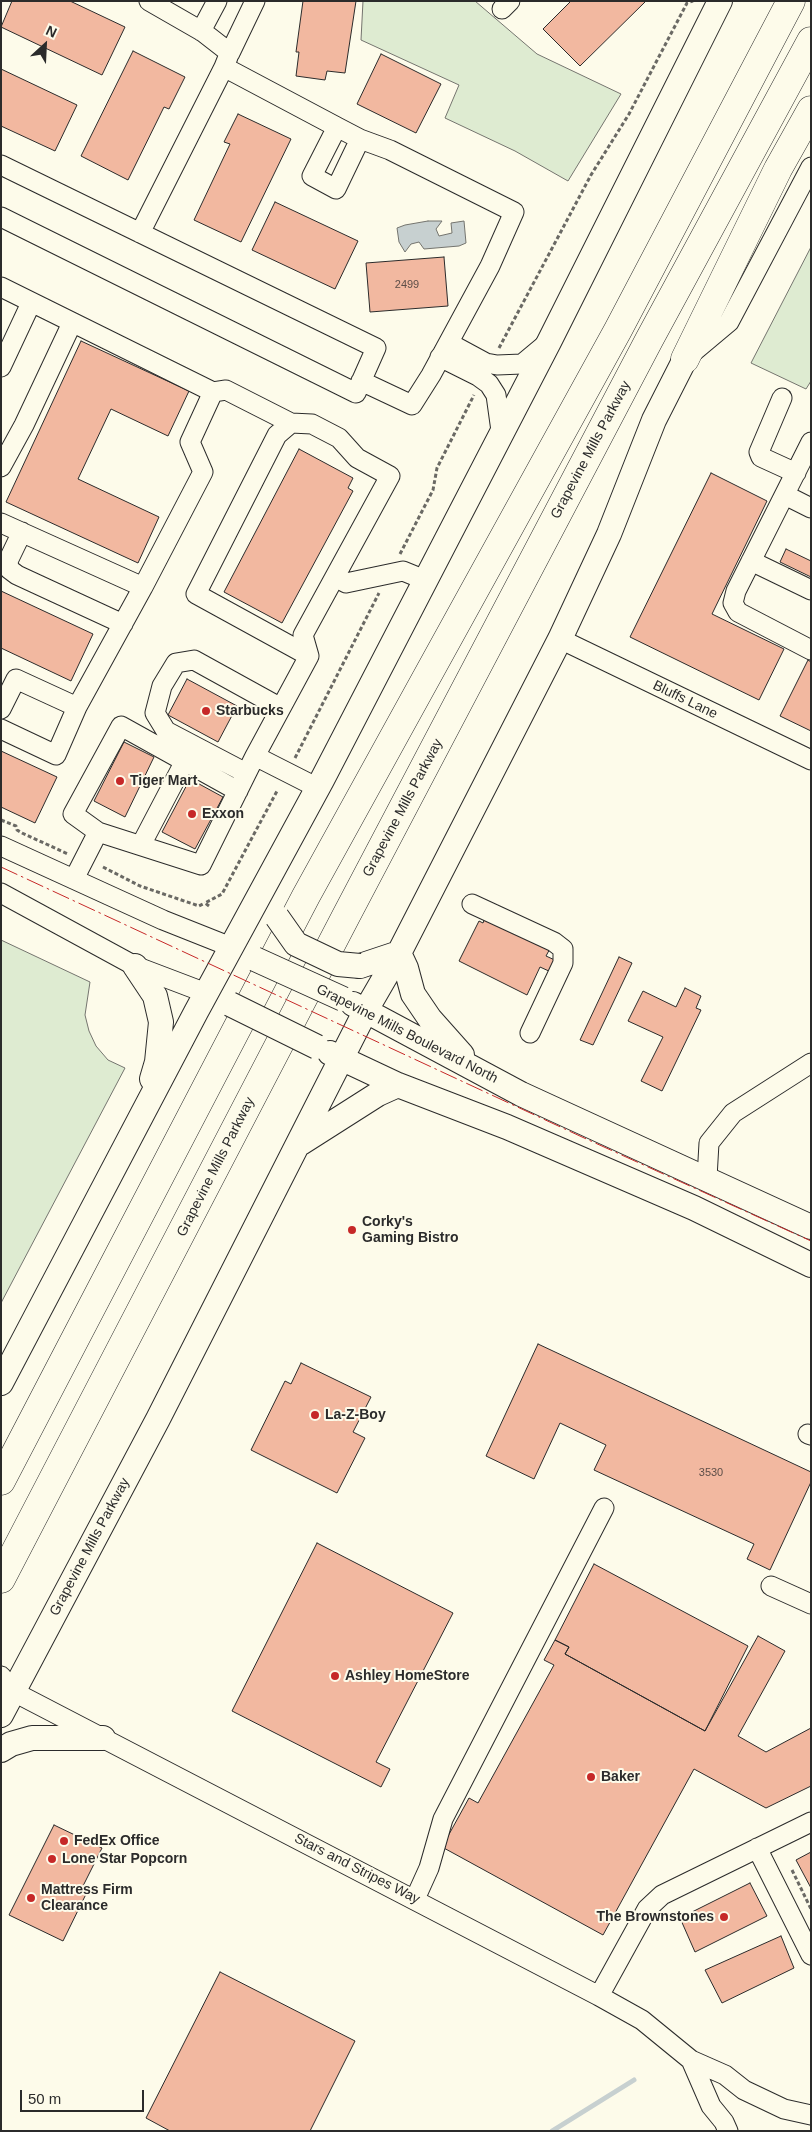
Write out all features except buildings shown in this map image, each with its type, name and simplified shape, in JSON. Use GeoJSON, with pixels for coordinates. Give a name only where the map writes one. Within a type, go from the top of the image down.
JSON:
{"type":"FeatureCollection","features":[{"type":"Feature","properties":{"kind":"highway"},"geometry":{"type":"LineString","coordinates":[[1,1481],[306,896],[618,330],[791,1]]}},
{"type":"Feature","properties":{"kind":"highway","name":"Grapevine Mills Parkway"},"geometry":{"type":"LineString","coordinates":[[1,1579],[612,410],[811,40]]}},
{"type":"Feature","properties":{"kind":"highway"},"geometry":{"type":"LineString","coordinates":[[685,358],[778,169],[811,110]]}},
{"type":"Feature","properties":{"kind":"main road"},"geometry":{"type":"LineString","coordinates":[[1,1384],[206,993],[318,788],[501,431],[549,342],[720,1]]}},
{"type":"Feature","properties":{"kind":"main road","name":"Grapevine Mills Parkway"},"geometry":{"type":"LineString","coordinates":[[1,1715],[6,1687],[158,1419],[343,1060],[366,1010],[399,953],[560,639],[609,534],[654,420],[685,358]]}},
{"type":"Feature","properties":{"kind":"main road"},"geometry":{"type":"LineString","coordinates":[[272,874],[278,917],[296,944],[338,964],[360,966],[399,953],[406,968],[413,994],[430,1019],[473,1068]]}},
{"type":"Feature","properties":{"kind":"main road","name":"Grapevine Mills Boulevard North"},"geometry":{"type":"LineString","coordinates":[[231,947],[366,1010],[521,1094],[811,1227]]}},
{"type":"Feature","properties":{"kind":"main road"},"geometry":{"type":"LineString","coordinates":[[135,966],[155,996],[161,1022],[157,1062],[142,1115]]}},
{"type":"Feature","properties":{"kind":"main road"},"geometry":{"type":"LineString","coordinates":[[206,993],[398,1085],[507,1127],[694,1208],[811,1265]]}},
{"type":"Feature","properties":{"kind":"main road"},"geometry":{"type":"LineString","coordinates":[[299,1144],[378,1094],[398,1085]]}},
{"type":"Feature","properties":{"kind":"main road"},"geometry":{"type":"LineString","coordinates":[[694,1208],[706,1178]]}},
{"type":"Feature","properties":{"kind":"main road"},"geometry":{"type":"LineString","coordinates":[[1,1750],[11,1744],[32,1738],[103,1738]]}},
{"type":"Feature","properties":{"kind":"street"},"geometry":{"type":"LineString","coordinates":[[201,31],[216,1]]}},
{"type":"Feature","properties":{"kind":"street"},"geometry":{"type":"LineString","coordinates":[[140,233],[255,1]]}},
{"type":"Feature","properties":{"kind":"street"},"geometry":{"type":"LineString","coordinates":[[157,3],[201,31],[227,60],[337,127],[360,139],[390,150],[514,212],[490,266],[412,405],[361,381]]}},
{"type":"Feature","properties":{"kind":"street"},"geometry":{"type":"LineString","coordinates":[[337,127],[312,176],[336,189],[360,139]]}},
{"type":"Feature","properties":{"kind":"street"},"geometry":{"type":"LineString","coordinates":[[1,165],[376,348],[356,393],[1,217]]}},
{"type":"Feature","properties":{"kind":"street"},"geometry":{"type":"LineString","coordinates":[[685,358],[729,322],[811,167]]}},
{"type":"Feature","properties":{"kind":"street"},"geometry":{"type":"LineString","coordinates":[[1,288],[213,392],[226,390],[292,423],[312,424],[339,438],[358,458],[390,476],[303,635],[309,656],[254,756],[238,791],[201,865],[98,832],[73,814],[121,726],[238,791]]}},
{"type":"Feature","properties":{"kind":"street"},"geometry":{"type":"LineString","coordinates":[[1,367],[31,303]]}},
{"type":"Feature","properties":{"kind":"street"},"geometry":{"type":"LineString","coordinates":[[1,467],[24,425],[72,323]]}},
{"type":"Feature","properties":{"kind":"street"},"geometry":{"type":"LineString","coordinates":[[444,350],[496,365],[522,364],[549,342]]}},
{"type":"Feature","properties":{"kind":"street"},"geometry":{"type":"LineString","coordinates":[[444,350],[489,384],[496,395],[501,431]]}},
{"type":"Feature","properties":{"kind":"street"},"geometry":{"type":"LineString","coordinates":[[1,729],[56,755],[77,707],[143,588],[203,472],[190,442],[213,392]]}},
{"type":"Feature","properties":{"kind":"street"},"geometry":{"type":"LineString","coordinates":[[782,398],[759,452],[761,457],[796,473]]}},
{"type":"Feature","properties":{"kind":"street"},"geometry":{"type":"LineString","coordinates":[[292,423],[277,434],[196,594],[309,656]]}},
{"type":"Feature","properties":{"kind":"street"},"geometry":{"type":"LineString","coordinates":[[811,442],[736,591],[733,603],[738,612],[811,650]]}},
{"type":"Feature","properties":{"kind":"street"},"geometry":{"type":"LineString","coordinates":[[785,495],[811,508]]}},
{"type":"Feature","properties":{"kind":"street"},"geometry":{"type":"LineString","coordinates":[[1,523],[143,588]]}},
{"type":"Feature","properties":{"kind":"street"},"geometry":{"type":"LineString","coordinates":[[22,532],[8,561],[9,569],[17,576],[123,624]]}},
{"type":"Feature","properties":{"kind":"street"},"geometry":{"type":"LineString","coordinates":[[751,561],[811,590]]}},
{"type":"Feature","properties":{"kind":"street"},"geometry":{"type":"LineString","coordinates":[[335,577],[346,583],[403,571],[424,580]]}},
{"type":"Feature","properties":{"kind":"street","name":"Bluffs Lane"},"geometry":{"type":"LineString","coordinates":[[560,639],[811,760]]}},
{"type":"Feature","properties":{"kind":"street"},"geometry":{"type":"LineString","coordinates":[[246,774],[166,731],[155,713],[162,686],[176,663],[194,660],[281,708]]}},
{"type":"Feature","properties":{"kind":"street"},"geometry":{"type":"LineString","coordinates":[[1,709],[16,679],[77,707]]}},
{"type":"Feature","properties":{"kind":"street"},"geometry":{"type":"LineString","coordinates":[[254,756],[318,788]]}},
{"type":"Feature","properties":{"kind":"street"},"geometry":{"type":"LineString","coordinates":[[141,845],[185,761]]}},
{"type":"Feature","properties":{"kind":"street"},"geometry":{"type":"LineString","coordinates":[[74,879],[98,832]]}},
{"type":"Feature","properties":{"kind":"street","name":"Grapevine Mills Boulevard North"},"geometry":{"type":"LineString","coordinates":[[1,846],[163,920],[231,947]]}},
{"type":"Feature","properties":{"kind":"street"},"geometry":{"type":"LineString","coordinates":[[1,893],[135,966],[206,993]]}},
{"type":"Feature","properties":{"kind":"street"},"geometry":{"type":"LineString","coordinates":[[472,904],[554,942],[563,949],[563,963],[530,1033]]}},
{"type":"Feature","properties":{"kind":"street"},"geometry":{"type":"LineString","coordinates":[[706,1178],[709,1142],[733,1113],[811,1063]]}},
{"type":"Feature","properties":{"kind":"street"},"geometry":{"type":"LineString","coordinates":[[415,1899],[430,1868],[443,1819],[604,1508]]}},
{"type":"Feature","properties":{"kind":"street"},"geometry":{"type":"LineString","coordinates":[[771,1586],[809,1599]]}},
{"type":"Feature","properties":{"kind":"street","name":"Stars and Stripes Way"},"geometry":{"type":"LineString","coordinates":[[6,1687],[599,1996],[642,2020],[691,2060],[725,2076],[744,2090],[784,2109],[811,2115]]}},
{"type":"Feature","properties":{"kind":"street"},"geometry":{"type":"LineString","coordinates":[[599,1996],[648,1908],[662,1895],[811,1822]]}},
{"type":"Feature","properties":{"kind":"street"},"geometry":{"type":"LineString","coordinates":[[757,1848],[811,1955]]}},
{"type":"Feature","properties":{"kind":"street","name":"Stars and Stripes Way"},"geometry":{"type":"LineString","coordinates":[[691,2060],[712,2106],[728,2131]]}},
{"type":"Feature","properties":{"kind":"path"},"geometry":{"type":"LineString","coordinates":[[495,355],[591,175],[629,114],[687,3],[693,1]]}},
{"type":"Feature","properties":{"kind":"path"},"geometry":{"type":"LineString","coordinates":[[396,563],[433,490],[437,468],[476,392]]}},
{"type":"Feature","properties":{"kind":"path"},"geometry":{"type":"LineString","coordinates":[[295,758],[380,592]]}},
{"type":"Feature","properties":{"kind":"path"},"geometry":{"type":"LineString","coordinates":[[103,867],[140,886],[198,906],[206,903],[222,894],[277,791]]}},
{"type":"Feature","properties":{"kind":"path"},"geometry":{"type":"LineString","coordinates":[[1,820],[16,826],[17,830],[22,833],[69,854]]}},
{"type":"Feature","properties":{"kind":"path"},"geometry":{"type":"LineString","coordinates":[[206,903],[209,906]]}},
{"type":"Feature","properties":{"kind":"path"},"geometry":{"type":"LineString","coordinates":[[792,1870],[811,1909]]}},
{"type":"Feature","properties":{"kind":"green space"},"geometry":{"type":"Polygon","coordinates":[[[363,1],[475,1],[537,54],[621,94],[568,181],[515,151],[445,118],[459,85],[361,40],[363,1]]]}},
{"type":"Feature","properties":{"kind":"green space"},"geometry":{"type":"Polygon","coordinates":[[[811,247],[811,381],[806,389],[751,363],[811,247]]]}},
{"type":"Feature","properties":{"kind":"green space"},"geometry":{"type":"Polygon","coordinates":[[[1,940],[90,982],[85,1015],[89,1031],[96,1046],[108,1060],[125,1068],[1,1303],[1,940]]]}},
{"type":"Feature","properties":{"kind":"shaded area"},"geometry":{"type":"Polygon","coordinates":[[[428,221],[442,221],[436,229],[439,236],[452,233],[451,223],[464,221],[466,243],[459,246],[424,249],[419,242],[411,244],[405,252],[399,242],[397,228],[428,221]]]}},
{"type":"Feature","properties":{"kind":"waterway"},"geometry":{"type":"LineString","coordinates":[[552,2131],[634,2080]]}},
{"type":"Feature","properties":{"kind":"power"},"geometry":{"type":"LineString","coordinates":[[1,867],[582,1137],[811,1241]]}},
{"type":"Feature","properties":{"kind":"place","name":"Starbucks"},"geometry":{"type":"Point","coordinates":[206,711]}},
{"type":"Feature","properties":{"kind":"place","name":"Tiger Mart"},"geometry":{"type":"Point","coordinates":[120,781]}},
{"type":"Feature","properties":{"kind":"place","name":"Exxon"},"geometry":{"type":"Point","coordinates":[192,814]}},
{"type":"Feature","properties":{"kind":"place","name":"Corky's Gaming Bistro"},"geometry":{"type":"Point","coordinates":[352,1230]}},
{"type":"Feature","properties":{"kind":"place","name":"La-Z-Boy"},"geometry":{"type":"Point","coordinates":[315,1415]}},
{"type":"Feature","properties":{"kind":"place","name":"Ashley HomeStore"},"geometry":{"type":"Point","coordinates":[335,1676]}},
{"type":"Feature","properties":{"kind":"place","name":"Baker"},"geometry":{"type":"Point","coordinates":[591,1777]}},
{"type":"Feature","properties":{"kind":"place","name":"FedEx Office"},"geometry":{"type":"Point","coordinates":[64,1841]}},
{"type":"Feature","properties":{"kind":"place","name":"Lone Star Popcorn"},"geometry":{"type":"Point","coordinates":[52,1859]}},
{"type":"Feature","properties":{"kind":"place","name":"Mattress Firm Clearance"},"geometry":{"type":"Point","coordinates":[31,1898]}},
{"type":"Feature","properties":{"kind":"place","name":"The Brownstones"},"geometry":{"type":"Point","coordinates":[724,1917]}}]}
